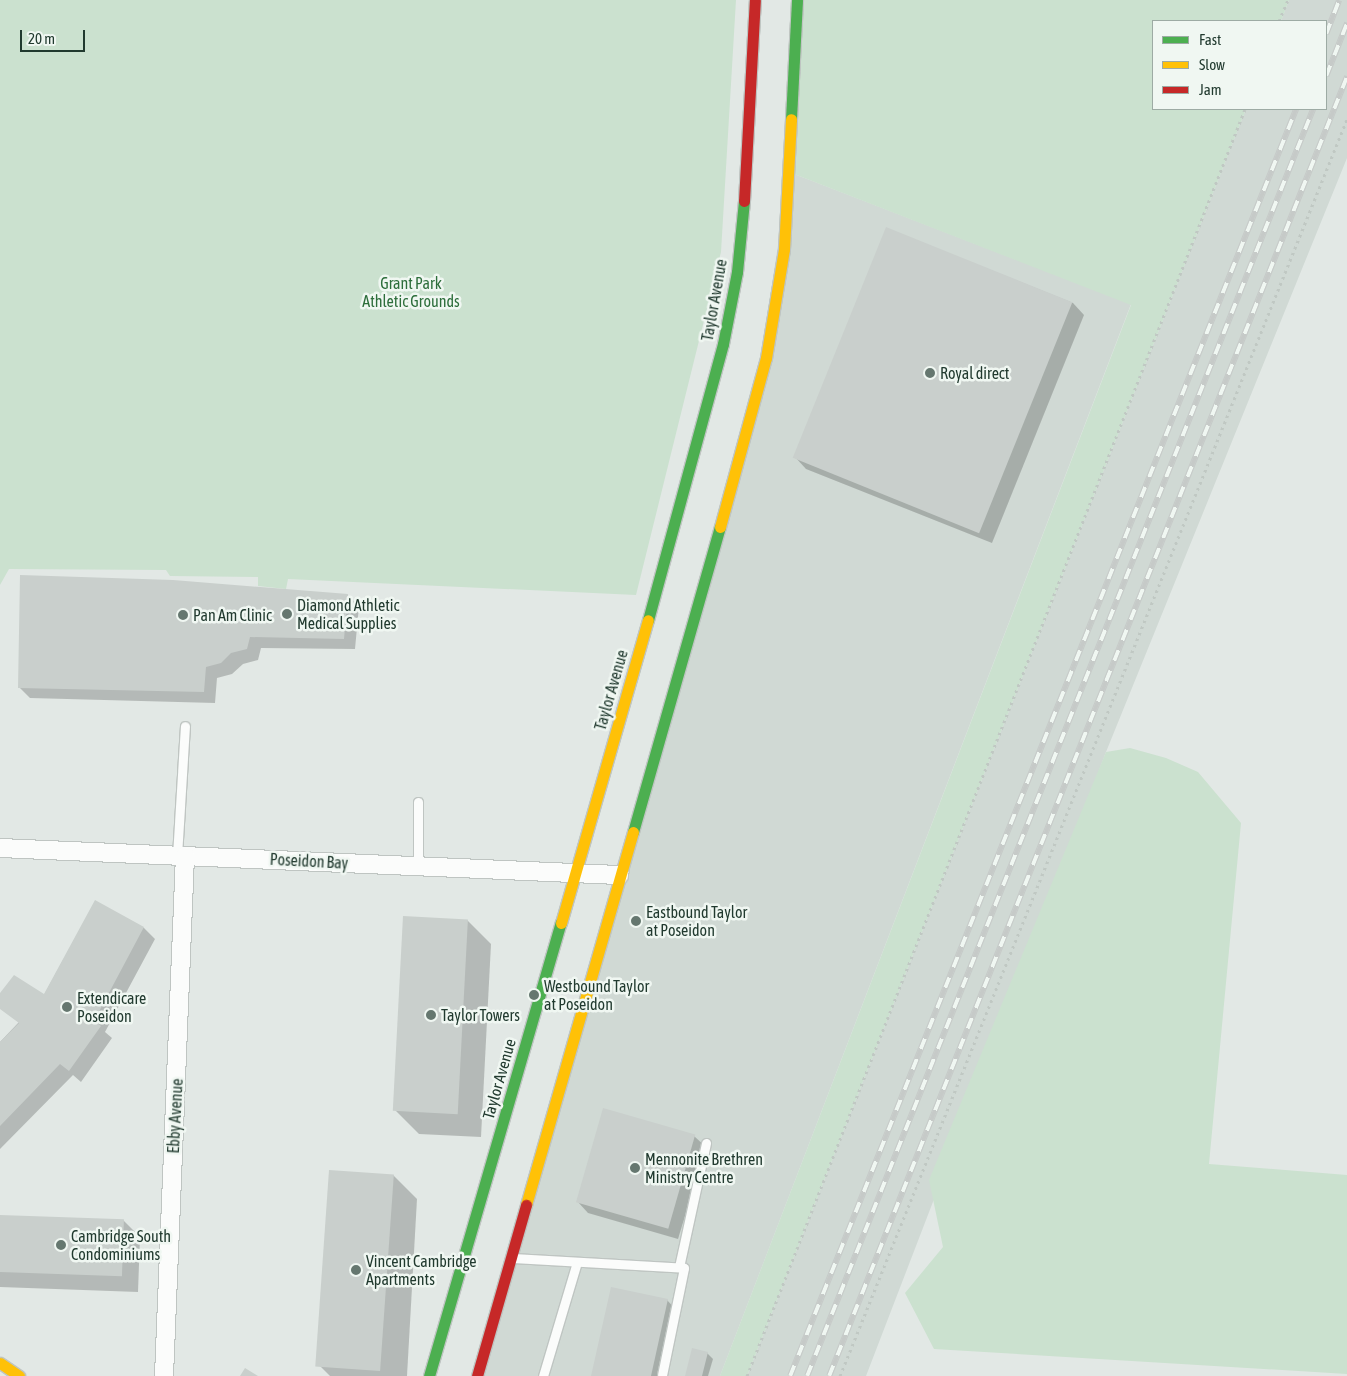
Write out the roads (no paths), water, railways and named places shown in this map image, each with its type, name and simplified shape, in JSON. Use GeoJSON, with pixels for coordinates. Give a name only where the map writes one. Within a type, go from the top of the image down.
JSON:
{"type":"FeatureCollection","features":[{"type":"Feature","properties":{"kind":"main road","name":"Taylor Avenue"},"geometry":{"type":"LineString","coordinates":[[429,1376],[576,873],[724,344],[737,272],[745,190],[755,0]]}},
{"type":"Feature","properties":{"kind":"main road"},"geometry":{"type":"LineString","coordinates":[[477,1376],[619,875],[717,539],[766,358],[784,249],[797,0]]}},
{"type":"Feature","properties":{"kind":"main road"},"geometry":{"type":"LineString","coordinates":[[0,1363],[19,1376]]}},
{"type":"Feature","properties":{"kind":"street","name":"Poseidon Bay"},"geometry":{"type":"LineString","coordinates":[[0,848],[619,875]]}},
{"type":"Feature","properties":{"kind":"street","name":"Ebby Avenue"},"geometry":{"type":"LineString","coordinates":[[164,1376],[181,856]]}},
{"type":"Feature","properties":{"kind":"lane"},"geometry":{"type":"LineString","coordinates":[[181,856],[185,726]]}},
{"type":"Feature","properties":{"kind":"lane"},"geometry":{"type":"LineString","coordinates":[[418,802],[418,866]]}},
{"type":"Feature","properties":{"kind":"lane"},"geometry":{"type":"LineString","coordinates":[[680,1267],[706,1143]]}},
{"type":"Feature","properties":{"kind":"lane"},"geometry":{"type":"LineString","coordinates":[[511,1258],[684,1268],[662,1376]]}},
{"type":"Feature","properties":{"kind":"lane"},"geometry":{"type":"LineString","coordinates":[[543,1376],[577,1262]]}},
{"type":"Feature","properties":{"kind":"railway"},"geometry":{"type":"LineString","coordinates":[[1327,31],[1339,0]]}},
{"type":"Feature","properties":{"kind":"railway"},"geometry":{"type":"LineString","coordinates":[[1327,73],[1347,23]]}},
{"type":"Feature","properties":{"kind":"railway"},"geometry":{"type":"LineString","coordinates":[[829,1376],[1347,76]]}},
{"type":"Feature","properties":{"kind":"railway"},"geometry":{"type":"LineString","coordinates":[[790,1376],[1296,110]]}},
{"type":"Feature","properties":{"kind":"railway"},"geometry":{"type":"LineString","coordinates":[[807,1376],[1313,110]]}},
{"type":"Feature","properties":{"kind":"place","name":"Royal direct"},"geometry":{"type":"Point","coordinates":[930,373]}},
{"type":"Feature","properties":{"kind":"place","name":"Diamond Athletic Medical Supplies"},"geometry":{"type":"Point","coordinates":[287,614]}},
{"type":"Feature","properties":{"kind":"place","name":"Pan Am Clinic"},"geometry":{"type":"Point","coordinates":[183,615]}},
{"type":"Feature","properties":{"kind":"place","name":"Eastbound Taylor at Poseidon"},"geometry":{"type":"Point","coordinates":[636,921]}},
{"type":"Feature","properties":{"kind":"place","name":"Westbound Taylor at Poseidon"},"geometry":{"type":"Point","coordinates":[534,995]}},
{"type":"Feature","properties":{"kind":"place","name":"Extendicare Poseidon"},"geometry":{"type":"Point","coordinates":[67,1007]}},
{"type":"Feature","properties":{"kind":"place","name":"Taylor Towers"},"geometry":{"type":"Point","coordinates":[431,1015]}},
{"type":"Feature","properties":{"kind":"place","name":"Mennonite Brethren Ministry Centre"},"geometry":{"type":"Point","coordinates":[635,1168]}},
{"type":"Feature","properties":{"kind":"place","name":"Cambridge South Condominiums"},"geometry":{"type":"Point","coordinates":[61,1245]}},
{"type":"Feature","properties":{"kind":"place","name":"Vincent Cambridge Apartments"},"geometry":{"type":"Point","coordinates":[356,1270]}},
{"type":"Feature","properties":{"kind":"park label","name":"Grant Park Athletic Grounds"},"geometry":{"type":"Point","coordinates":[411,292]}}]}
